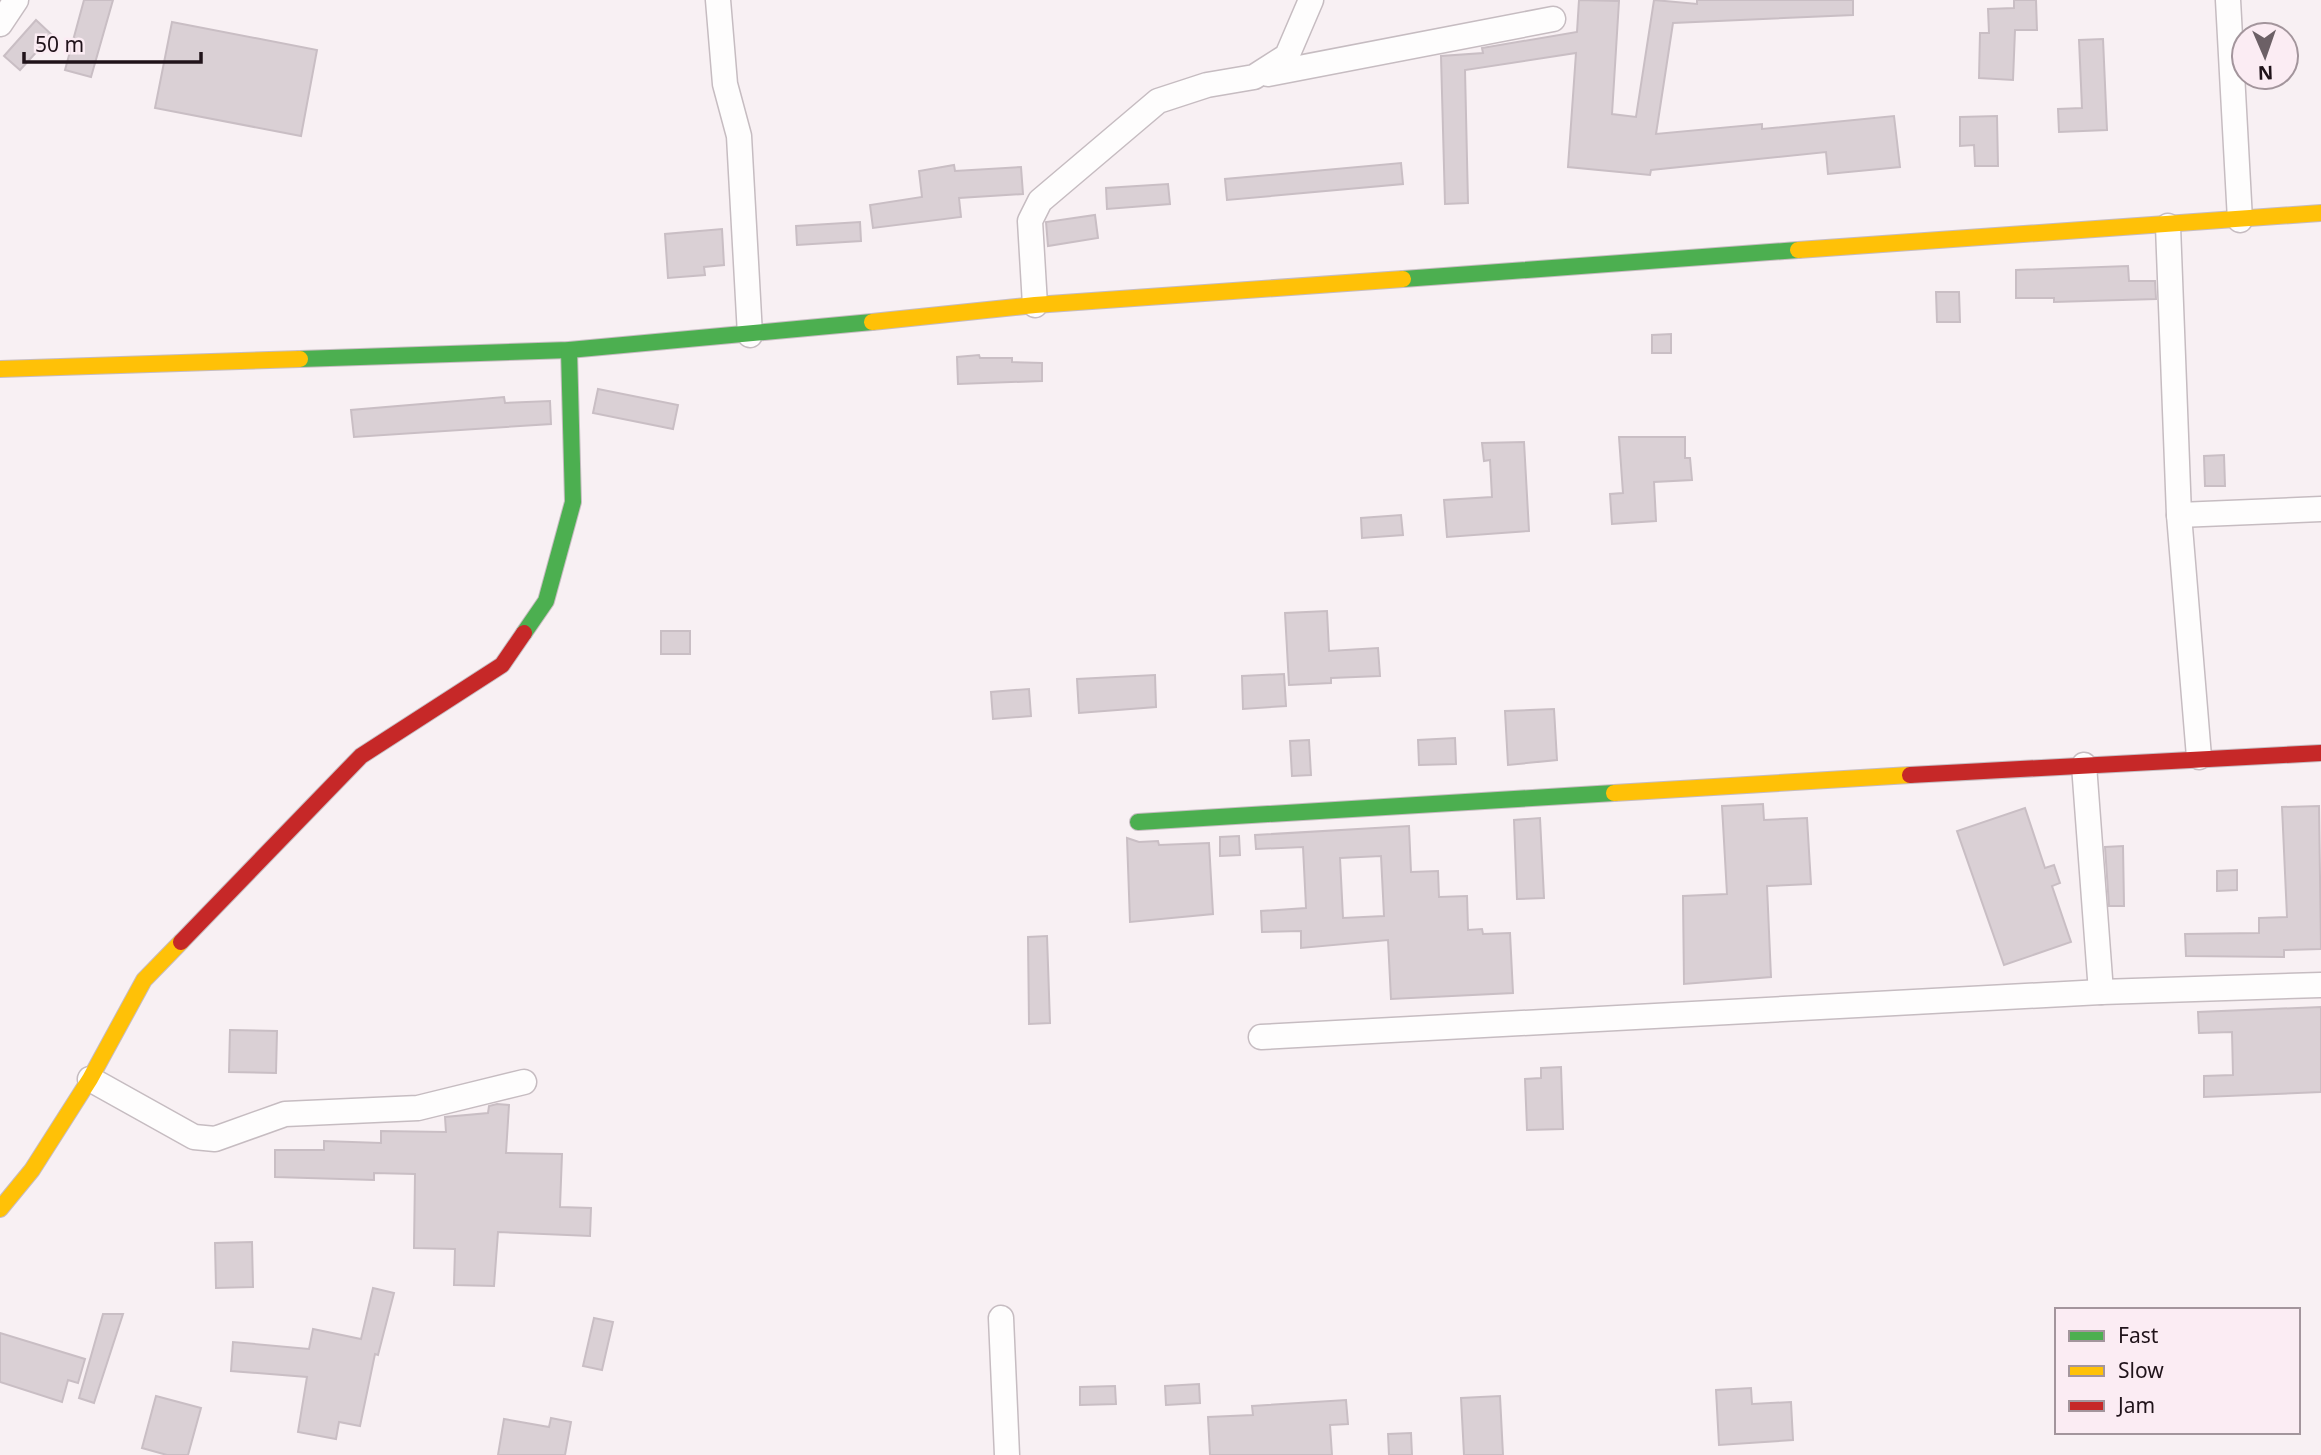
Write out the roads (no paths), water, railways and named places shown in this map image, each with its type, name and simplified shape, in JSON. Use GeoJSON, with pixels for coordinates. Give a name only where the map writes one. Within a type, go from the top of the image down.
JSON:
{"type":"FeatureCollection","features":[{"type":"Feature","properties":{"kind":"main road"},"geometry":{"type":"LineString","coordinates":[[0,369],[569,350],[750,335],[1035,305],[2321,213]]}},
{"type":"Feature","properties":{"kind":"main road"},"geometry":{"type":"LineString","coordinates":[[0,1209],[32,1170],[90,1079],[144,979],[361,755],[502,665],[546,601],[573,502],[569,350]]}},
{"type":"Feature","properties":{"kind":"main road"},"geometry":{"type":"LineString","coordinates":[[1138,822],[2199,757],[2321,753]]}},
{"type":"Feature","properties":{"kind":"street"},"geometry":{"type":"LineString","coordinates":[[0,24],[16,0]]}},
{"type":"Feature","properties":{"kind":"street"},"geometry":{"type":"LineString","coordinates":[[718,0],[725,85],[739,135],[750,335]]}},
{"type":"Feature","properties":{"kind":"street"},"geometry":{"type":"LineString","coordinates":[[1254,77],[1287,56],[1311,0]]}},
{"type":"Feature","properties":{"kind":"street"},"geometry":{"type":"LineString","coordinates":[[2228,0],[2240,220]]}},
{"type":"Feature","properties":{"kind":"street"},"geometry":{"type":"LineString","coordinates":[[1035,305],[1030,221],[1040,201],[1158,101],[1207,85],[1553,19]]}},
{"type":"Feature","properties":{"kind":"street"},"geometry":{"type":"LineString","coordinates":[[2168,226],[2179,515],[2199,757]]}},
{"type":"Feature","properties":{"kind":"street"},"geometry":{"type":"LineString","coordinates":[[2179,515],[2321,509]]}},
{"type":"Feature","properties":{"kind":"street"},"geometry":{"type":"LineString","coordinates":[[2084,765],[2101,992]]}},
{"type":"Feature","properties":{"kind":"street"},"geometry":{"type":"LineString","coordinates":[[1261,1037],[2101,992],[2321,985]]}},
{"type":"Feature","properties":{"kind":"street"},"geometry":{"type":"LineString","coordinates":[[90,1079],[194,1137],[215,1139],[285,1114],[418,1108],[524,1082]]}},
{"type":"Feature","properties":{"kind":"street"},"geometry":{"type":"LineString","coordinates":[[1001,1318],[1007,1455]]}}]}
